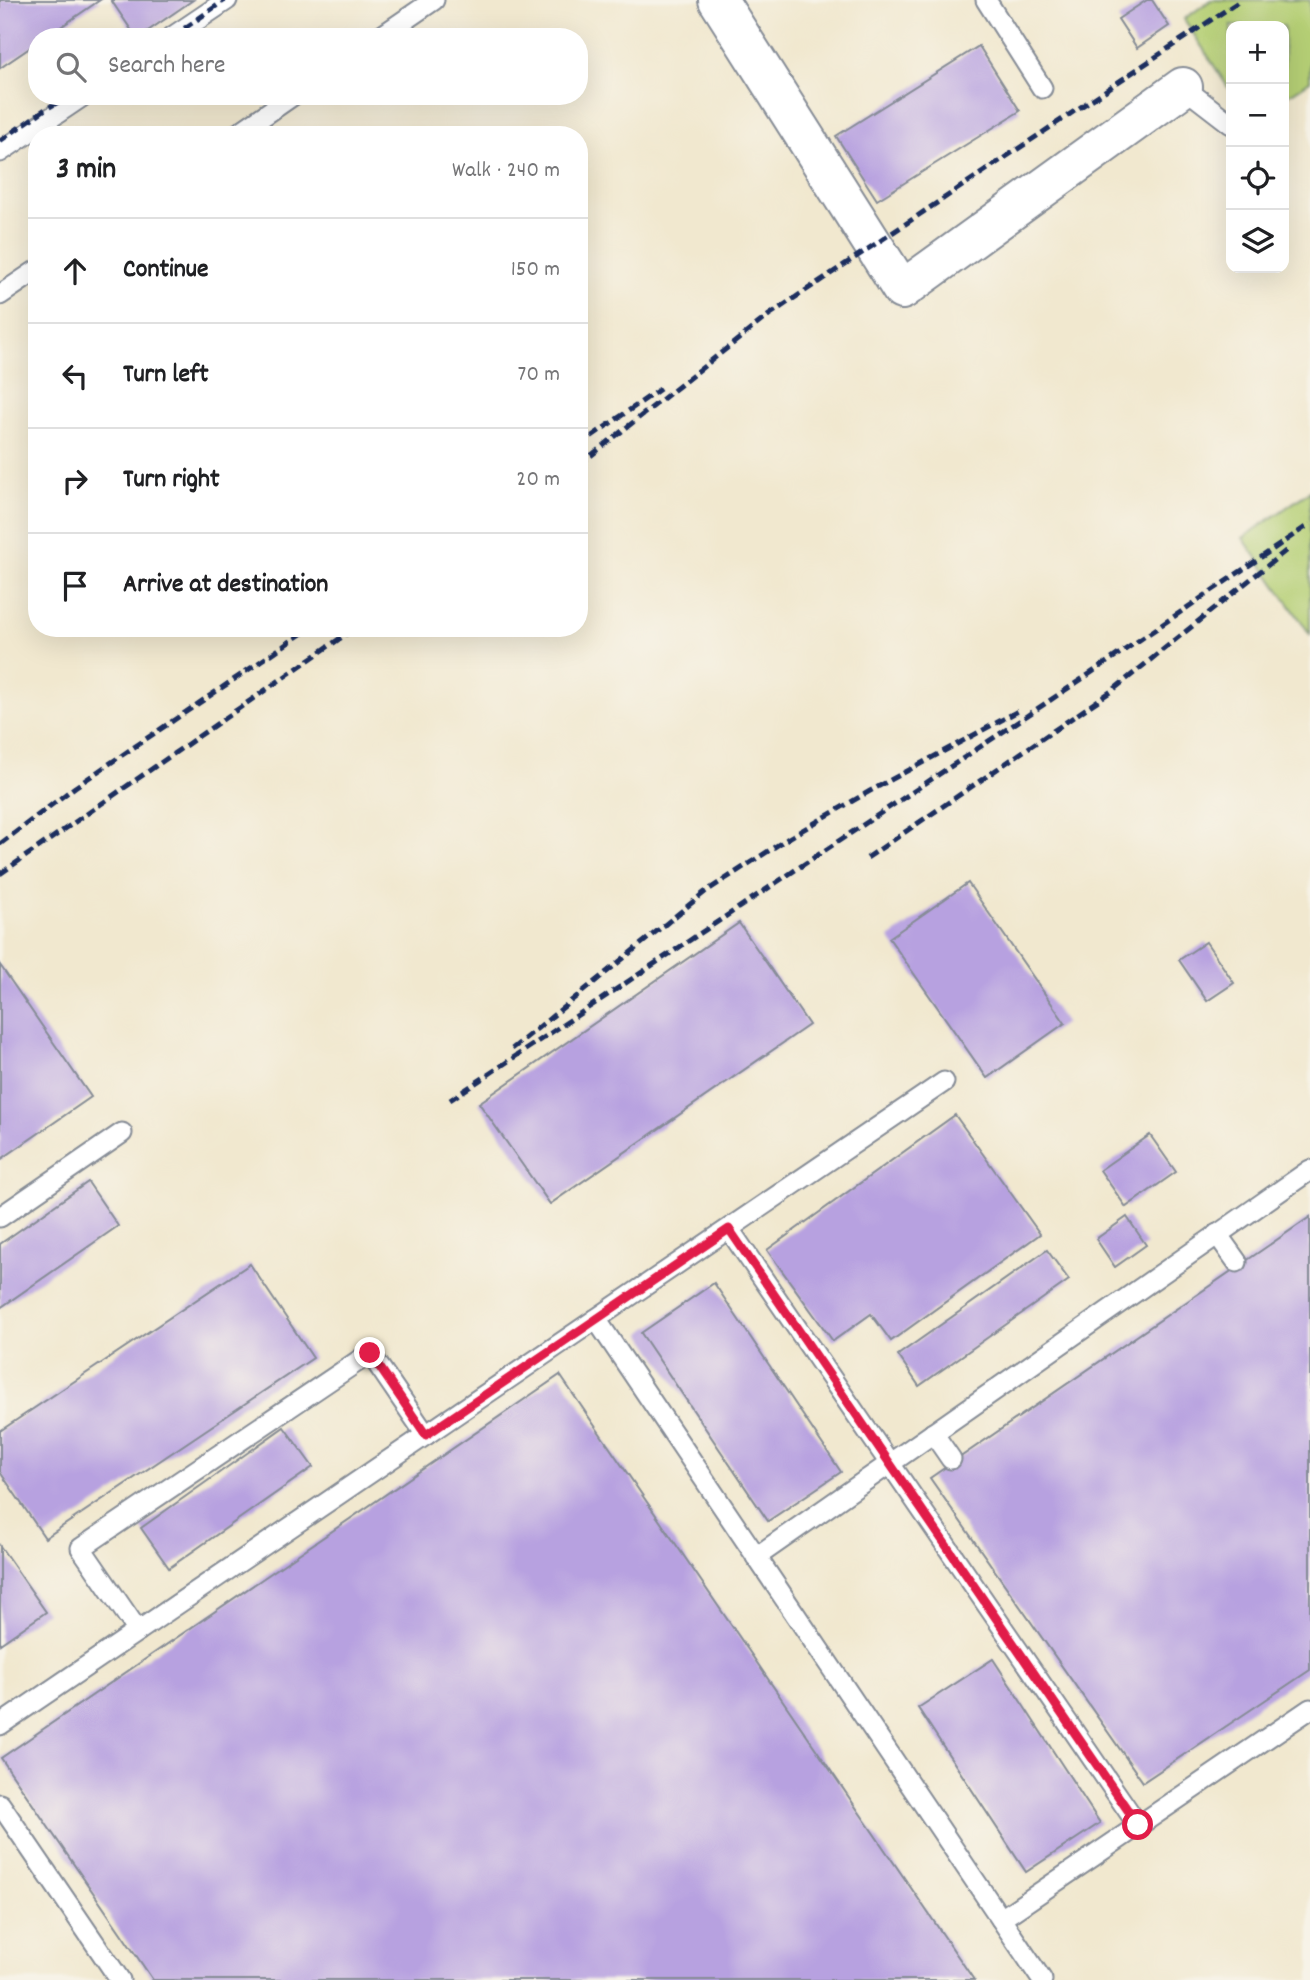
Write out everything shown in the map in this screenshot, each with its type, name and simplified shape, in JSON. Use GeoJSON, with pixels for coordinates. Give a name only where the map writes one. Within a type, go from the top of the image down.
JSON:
{"type":"FeatureCollection","features":[{"type":"Feature","properties":{"kind":"street"},"geometry":{"type":"LineString","coordinates":[[718,0],[902,290],[1183,87]]}},
{"type":"Feature","properties":{"kind":"lane"},"geometry":{"type":"LineString","coordinates":[[185,28],[227,0]]}},
{"type":"Feature","properties":{"kind":"lane"},"geometry":{"type":"LineString","coordinates":[[393,28],[434,0]]}},
{"type":"Feature","properties":{"kind":"lane"},"geometry":{"type":"LineString","coordinates":[[986,0],[1042,88]]}},
{"type":"Feature","properties":{"kind":"lane"},"geometry":{"type":"LineString","coordinates":[[1183,87],[1226,120]]}},
{"type":"Feature","properties":{"kind":"lane"},"geometry":{"type":"LineString","coordinates":[[39,126],[70,105]]}},
{"type":"Feature","properties":{"kind":"lane"},"geometry":{"type":"LineString","coordinates":[[249,126],[279,105]]}},
{"type":"Feature","properties":{"kind":"lane"},"geometry":{"type":"LineString","coordinates":[[0,152],[28,133]]}},
{"type":"Feature","properties":{"kind":"lane"},"geometry":{"type":"LineString","coordinates":[[0,295],[28,276]]}},
{"type":"Feature","properties":{"kind":"lane"},"geometry":{"type":"LineString","coordinates":[[0,1725],[944,1082]]}},
{"type":"Feature","properties":{"kind":"lane"},"geometry":{"type":"LineString","coordinates":[[0,1217],[122,1133]]}},
{"type":"Feature","properties":{"kind":"lane"},"geometry":{"type":"LineString","coordinates":[[756,1557],[1310,1170]]}},
{"type":"Feature","properties":{"kind":"lane"},"geometry":{"type":"LineString","coordinates":[[729,1229],[1138,1825]]}},
{"type":"Feature","properties":{"kind":"lane"},"geometry":{"type":"LineString","coordinates":[[1217,1234],[1237,1262]]}},
{"type":"Feature","properties":{"kind":"lane"},"geometry":{"type":"LineString","coordinates":[[596,1319],[1042,1980]]}},
{"type":"Feature","properties":{"kind":"lane"},"geometry":{"type":"LineString","coordinates":[[138,1631],[81,1548],[370,1353],[426,1435]]}},
{"type":"Feature","properties":{"kind":"lane"},"geometry":{"type":"LineString","coordinates":[[933,1433],[951,1459]]}},
{"type":"Feature","properties":{"kind":"lane"},"geometry":{"type":"LineString","coordinates":[[1001,1919],[1310,1709]]}},
{"type":"Feature","properties":{"kind":"lane"},"geometry":{"type":"LineString","coordinates":[[0,1804],[120,1980]]}},
{"type":"Feature","properties":{"kind":"green space"},"geometry":{"type":"Polygon","coordinates":[[[1211,0],[1310,0],[1310,81],[1289,95],[1289,21],[1226,21],[1226,84],[1184,19],[1211,0]]]}},
{"type":"Feature","properties":{"kind":"green space"},"geometry":{"type":"Polygon","coordinates":[[[1310,491],[1310,634],[1243,538],[1310,491]]]}},
{"type":"Feature","properties":{"kind":"building"},"geometry":{"type":"Polygon","coordinates":[[[0,0],[100,0],[59,28],[28,28],[28,49],[0,68],[0,0]]]}},
{"type":"Feature","properties":{"kind":"building"},"geometry":{"type":"Polygon","coordinates":[[[111,0],[193,0],[152,28],[130,28],[111,0]]]}},
{"type":"Feature","properties":{"kind":"building"},"geometry":{"type":"Polygon","coordinates":[[[1147,0],[1152,0],[1169,26],[1137,48],[1118,19],[1147,0]]]}},
{"type":"Feature","properties":{"kind":"building"},"geometry":{"type":"Polygon","coordinates":[[[979,46],[1020,111],[877,200],[836,136],[979,46]]]}},
{"type":"Feature","properties":{"kind":"building"},"geometry":{"type":"Polygon","coordinates":[[[968,883],[1065,1023],[987,1078],[889,938],[968,883]]]}},
{"type":"Feature","properties":{"kind":"building"},"geometry":{"type":"Polygon","coordinates":[[[739,923],[809,1025],[550,1204],[479,1103],[739,923]]]}},
{"type":"Feature","properties":{"kind":"building"},"geometry":{"type":"Polygon","coordinates":[[[1206,942],[1234,983],[1207,1001],[1179,960],[1206,942]]]}},
{"type":"Feature","properties":{"kind":"building"},"geometry":{"type":"Polygon","coordinates":[[[0,965],[91,1097],[0,1160],[0,965]]]}},
{"type":"Feature","properties":{"kind":"building"},"geometry":{"type":"Polygon","coordinates":[[[955,1115],[1040,1234],[891,1341],[871,1314],[833,1341],[767,1250],[955,1115]]]}},
{"type":"Feature","properties":{"kind":"building"},"geometry":{"type":"Polygon","coordinates":[[[1150,1135],[1176,1172],[1126,1207],[1100,1170],[1150,1135]]]}},
{"type":"Feature","properties":{"kind":"building"},"geometry":{"type":"Polygon","coordinates":[[[88,1182],[118,1226],[0,1308],[0,1244],[88,1182]]]}},
{"type":"Feature","properties":{"kind":"building"},"geometry":{"type":"Polygon","coordinates":[[[1127,1217],[1146,1245],[1115,1267],[1096,1239],[1127,1217]]]}},
{"type":"Feature","properties":{"kind":"building"},"geometry":{"type":"Polygon","coordinates":[[[1310,1217],[1310,1670],[1143,1782],[930,1478],[1310,1217]]]}},
{"type":"Feature","properties":{"kind":"building"},"geometry":{"type":"Polygon","coordinates":[[[1047,1250],[1069,1280],[919,1386],[898,1355],[1047,1250]]]}},
{"type":"Feature","properties":{"kind":"building"},"geometry":{"type":"Polygon","coordinates":[[[250,1264],[313,1358],[45,1538],[0,1472],[0,1431],[250,1264]]]}},
{"type":"Feature","properties":{"kind":"building"},"geometry":{"type":"Polygon","coordinates":[[[714,1283],[841,1472],[768,1521],[641,1333],[714,1283]]]}},
{"type":"Feature","properties":{"kind":"building"},"geometry":{"type":"Polygon","coordinates":[[[560,1375],[974,1980],[153,1980],[1,1758],[560,1375]]]}},
{"type":"Feature","properties":{"kind":"building"},"geometry":{"type":"Polygon","coordinates":[[[284,1427],[313,1467],[169,1568],[141,1528],[284,1427]]]}},
{"type":"Feature","properties":{"kind":"building"},"geometry":{"type":"Polygon","coordinates":[[[0,1546],[46,1612],[0,1644],[0,1546]]]}},
{"type":"Feature","properties":{"kind":"building"},"geometry":{"type":"Polygon","coordinates":[[[993,1659],[1100,1823],[1026,1872],[918,1708],[993,1659]]]}},
{"type":"Feature","properties":{"kind":"railway"},"geometry":{"type":"LineString","coordinates":[[185,28],[225,0]]}},
{"type":"Feature","properties":{"kind":"railway"},"geometry":{"type":"LineString","coordinates":[[588,458],[769,315],[1241,0]]}},
{"type":"Feature","properties":{"kind":"railway"},"geometry":{"type":"LineString","coordinates":[[0,141],[53,105]]}},
{"type":"Feature","properties":{"kind":"railway"},"geometry":{"type":"LineString","coordinates":[[588,439],[660,389]]}},
{"type":"Feature","properties":{"kind":"railway"},"geometry":{"type":"LineString","coordinates":[[450,1100],[1310,524]]}},
{"type":"Feature","properties":{"kind":"railway"},"geometry":{"type":"LineString","coordinates":[[867,858],[1113,690],[1288,549]]}},
{"type":"Feature","properties":{"kind":"railway"},"geometry":{"type":"LineString","coordinates":[[0,844],[75,787],[297,637]]}},
{"type":"Feature","properties":{"kind":"railway"},"geometry":{"type":"LineString","coordinates":[[0,874],[342,637]]}},
{"type":"Feature","properties":{"kind":"railway"},"geometry":{"type":"LineString","coordinates":[[512,1049],[705,892],[787,839],[870,791],[1020,710]]}},
{"type":"Feature","properties":{"kind":"route"},"geometry":{"type":"LineString","coordinates":[[370,1353],[426,1435],[729,1229],[1138,1825]]}}]}
